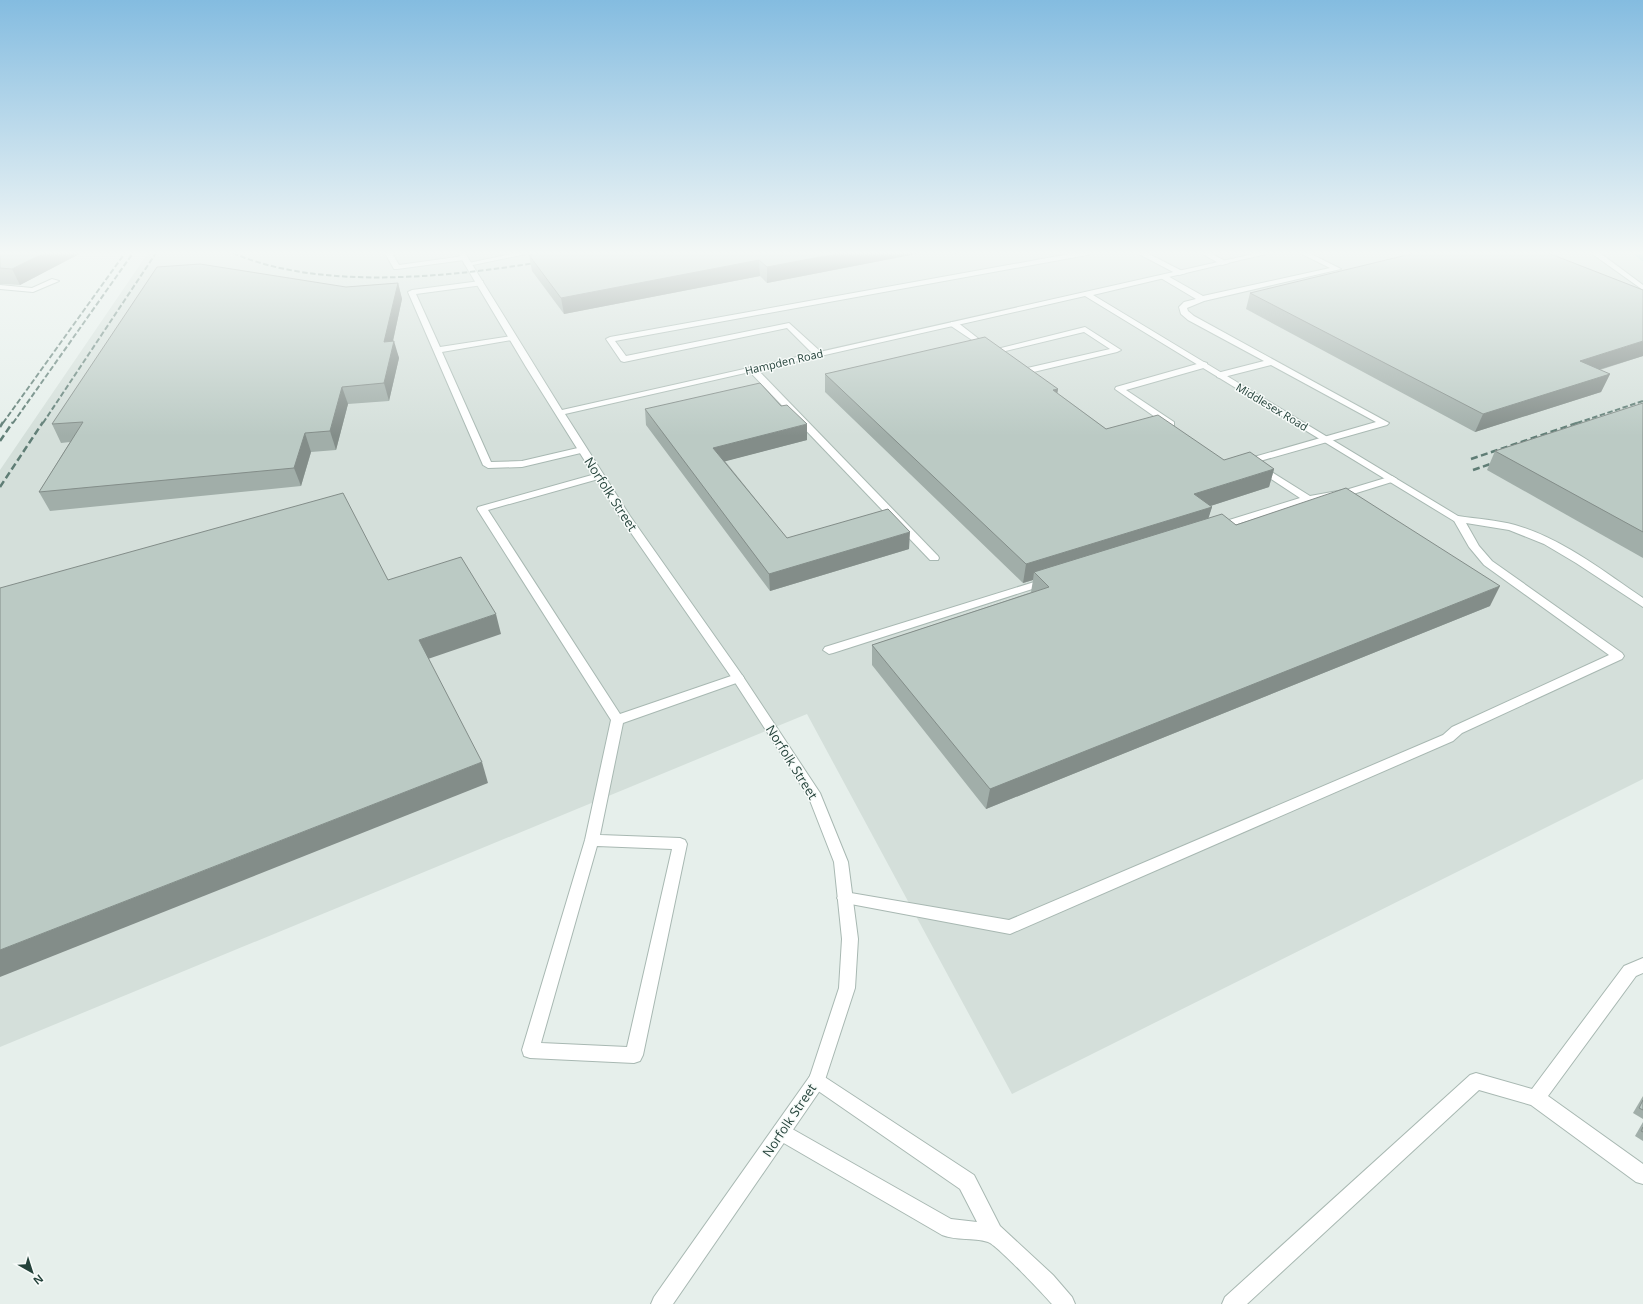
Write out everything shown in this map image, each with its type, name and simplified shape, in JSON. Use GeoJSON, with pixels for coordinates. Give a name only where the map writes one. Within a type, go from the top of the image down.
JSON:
{"type":"FeatureCollection","features":[{"type":"Feature","properties":{"kind":"street"},"geometry":{"type":"LineString","coordinates":[[419,314],[438,350],[488,465],[522,464],[582,450]]}},
{"type":"Feature","properties":{"kind":"street","name":"Norfolk Street"},"geometry":{"type":"LineString","coordinates":[[498,314],[625,517],[738,678],[815,797],[841,862],[850,939],[847,988],[817,1080],[661,1304]]}},
{"type":"Feature","properties":{"kind":"street"},"geometry":{"type":"LineString","coordinates":[[780,317],[610,339],[624,359],[795,314]]}},
{"type":"Feature","properties":{"kind":"street","name":"Hampden Road"},"geometry":{"type":"LineString","coordinates":[[559,413],[999,314]]}},
{"type":"Feature","properties":{"kind":"street","name":"Middlesex Road"},"geometry":{"type":"LineString","coordinates":[[1120,314],[1458,519]]}},
{"type":"Feature","properties":{"kind":"street"},"geometry":{"type":"LineString","coordinates":[[1186,314],[1191,318],[1384,424],[1232,467]]}},
{"type":"Feature","properties":{"kind":"street"},"geometry":{"type":"LineString","coordinates":[[780,317],[818,354]]}},
{"type":"Feature","properties":{"kind":"street"},"geometry":{"type":"LineString","coordinates":[[954,324],[992,352],[1021,372],[1117,350],[1085,329],[992,352]]}},
{"type":"Feature","properties":{"kind":"street"},"geometry":{"type":"LineString","coordinates":[[438,350],[512,338]]}},
{"type":"Feature","properties":{"kind":"street"},"geometry":{"type":"LineString","coordinates":[[1220,375],[1271,362]]}},
{"type":"Feature","properties":{"kind":"street"},"geometry":{"type":"LineString","coordinates":[[1182,432],[1119,389],[1204,365]]}},
{"type":"Feature","properties":{"kind":"street"},"geometry":{"type":"LineString","coordinates":[[752,369],[934,558]]}},
{"type":"Feature","properties":{"kind":"street"},"geometry":{"type":"LineString","coordinates":[[1249,461],[1308,498]]}},
{"type":"Feature","properties":{"kind":"street"},"geometry":{"type":"LineString","coordinates":[[592,840],[680,844],[634,1055],[530,1050],[592,840],[617,720],[482,509],[599,476]]}},
{"type":"Feature","properties":{"kind":"street"},"geometry":{"type":"LineString","coordinates":[[1203,532],[1308,498],[1350,492],[1392,479]]}},
{"type":"Feature","properties":{"kind":"street"},"geometry":{"type":"LineString","coordinates":[[1458,519],[1511,527],[1537,536],[1556,546],[1643,603]]}},
{"type":"Feature","properties":{"kind":"street"},"geometry":{"type":"LineString","coordinates":[[845,898],[1010,927],[1448,738],[1457,730],[1618,656],[1488,564],[1474,548],[1458,519]]}},
{"type":"Feature","properties":{"kind":"street"},"geometry":{"type":"LineString","coordinates":[[829,650],[1060,577]]}},
{"type":"Feature","properties":{"kind":"street"},"geometry":{"type":"LineString","coordinates":[[617,720],[738,678]]}},
{"type":"Feature","properties":{"kind":"street"},"geometry":{"type":"LineString","coordinates":[[1536,1098],[1630,971],[1643,965]]}},
{"type":"Feature","properties":{"kind":"street"},"geometry":{"type":"LineString","coordinates":[[817,1080],[967,1182],[993,1233],[1046,1282],[1065,1304]]}},
{"type":"Feature","properties":{"kind":"street"},"geometry":{"type":"LineString","coordinates":[[1232,1304],[1476,1081],[1536,1098],[1643,1175]]}},
{"type":"Feature","properties":{"kind":"street"},"geometry":{"type":"LineString","coordinates":[[781,1132],[949,1228],[993,1233]]}},
{"type":"Feature","properties":{"kind":"shaded area"},"geometry":{"type":"Polygon","coordinates":[[[106,314],[1643,314],[1643,779],[1012,1094],[807,714],[0,1047],[0,470],[106,314]]]}},
{"type":"Feature","properties":{"kind":"building"},"geometry":{"type":"Polygon","coordinates":[[[126,314],[391,314],[384,342],[394,341],[384,383],[342,387],[330,431],[305,433],[294,468],[39,492],[83,422],[52,424],[126,314]]]}},
{"type":"Feature","properties":{"kind":"building"},"geometry":{"type":"Polygon","coordinates":[[[1290,314],[1643,314],[1643,341],[1580,361],[1610,374],[1483,414],[1290,314]]]}},
{"type":"Feature","properties":{"kind":"building"},"geometry":{"type":"Polygon","coordinates":[[[985,337],[1058,389],[1053,390],[1106,429],[1158,415],[1224,460],[1250,452],[1274,469],[1194,494],[1212,507],[1026,564],[825,374],[985,337]]]}},
{"type":"Feature","properties":{"kind":"building"},"geometry":{"type":"Polygon","coordinates":[[[760,383],[781,406],[787,405],[807,424],[713,448],[787,538],[888,509],[910,532],[769,574],[645,409],[760,383]]]}},
{"type":"Feature","properties":{"kind":"building"},"geometry":{"type":"Polygon","coordinates":[[[1643,403],[1643,532],[1495,451],[1643,403]]]}},
{"type":"Feature","properties":{"kind":"building"},"geometry":{"type":"Polygon","coordinates":[[[1346,488],[1500,586],[990,789],[872,645],[1049,587],[1034,572],[1222,514],[1236,525],[1346,488]]]}},
{"type":"Feature","properties":{"kind":"building"},"geometry":{"type":"Polygon","coordinates":[[[343,493],[388,580],[461,557],[496,614],[419,640],[482,762],[0,950],[0,588],[343,493]]]}},
{"type":"Feature","properties":{"kind":"building"},"geometry":{"type":"Polygon","coordinates":[[[1643,1100],[1643,1110],[1639,1108],[1643,1100]]]}},
{"type":"Feature","properties":{"kind":"railway"},"geometry":{"type":"LineString","coordinates":[[3,423],[81,314]]}},
{"type":"Feature","properties":{"kind":"railway"},"geometry":{"type":"LineString","coordinates":[[13,423],[90,314]]}},
{"type":"Feature","properties":{"kind":"railway"},"geometry":{"type":"LineString","coordinates":[[43,423],[116,314]]}},
{"type":"Feature","properties":{"kind":"railway"},"geometry":{"type":"LineString","coordinates":[[1580,422],[1643,401]]}},
{"type":"Feature","properties":{"kind":"railway"},"geometry":{"type":"LineString","coordinates":[[0,427],[3,422]]}},
{"type":"Feature","properties":{"kind":"railway"},"geometry":{"type":"LineString","coordinates":[[0,441],[13,422]]}},
{"type":"Feature","properties":{"kind":"railway"},"geometry":{"type":"LineString","coordinates":[[0,487],[43,422]]}},
{"type":"Feature","properties":{"kind":"railway"},"geometry":{"type":"LineString","coordinates":[[1471,459],[1580,422]]}},
{"type":"Feature","properties":{"kind":"railway"},"geometry":{"type":"LineString","coordinates":[[1473,470],[1499,461]]}}]}
